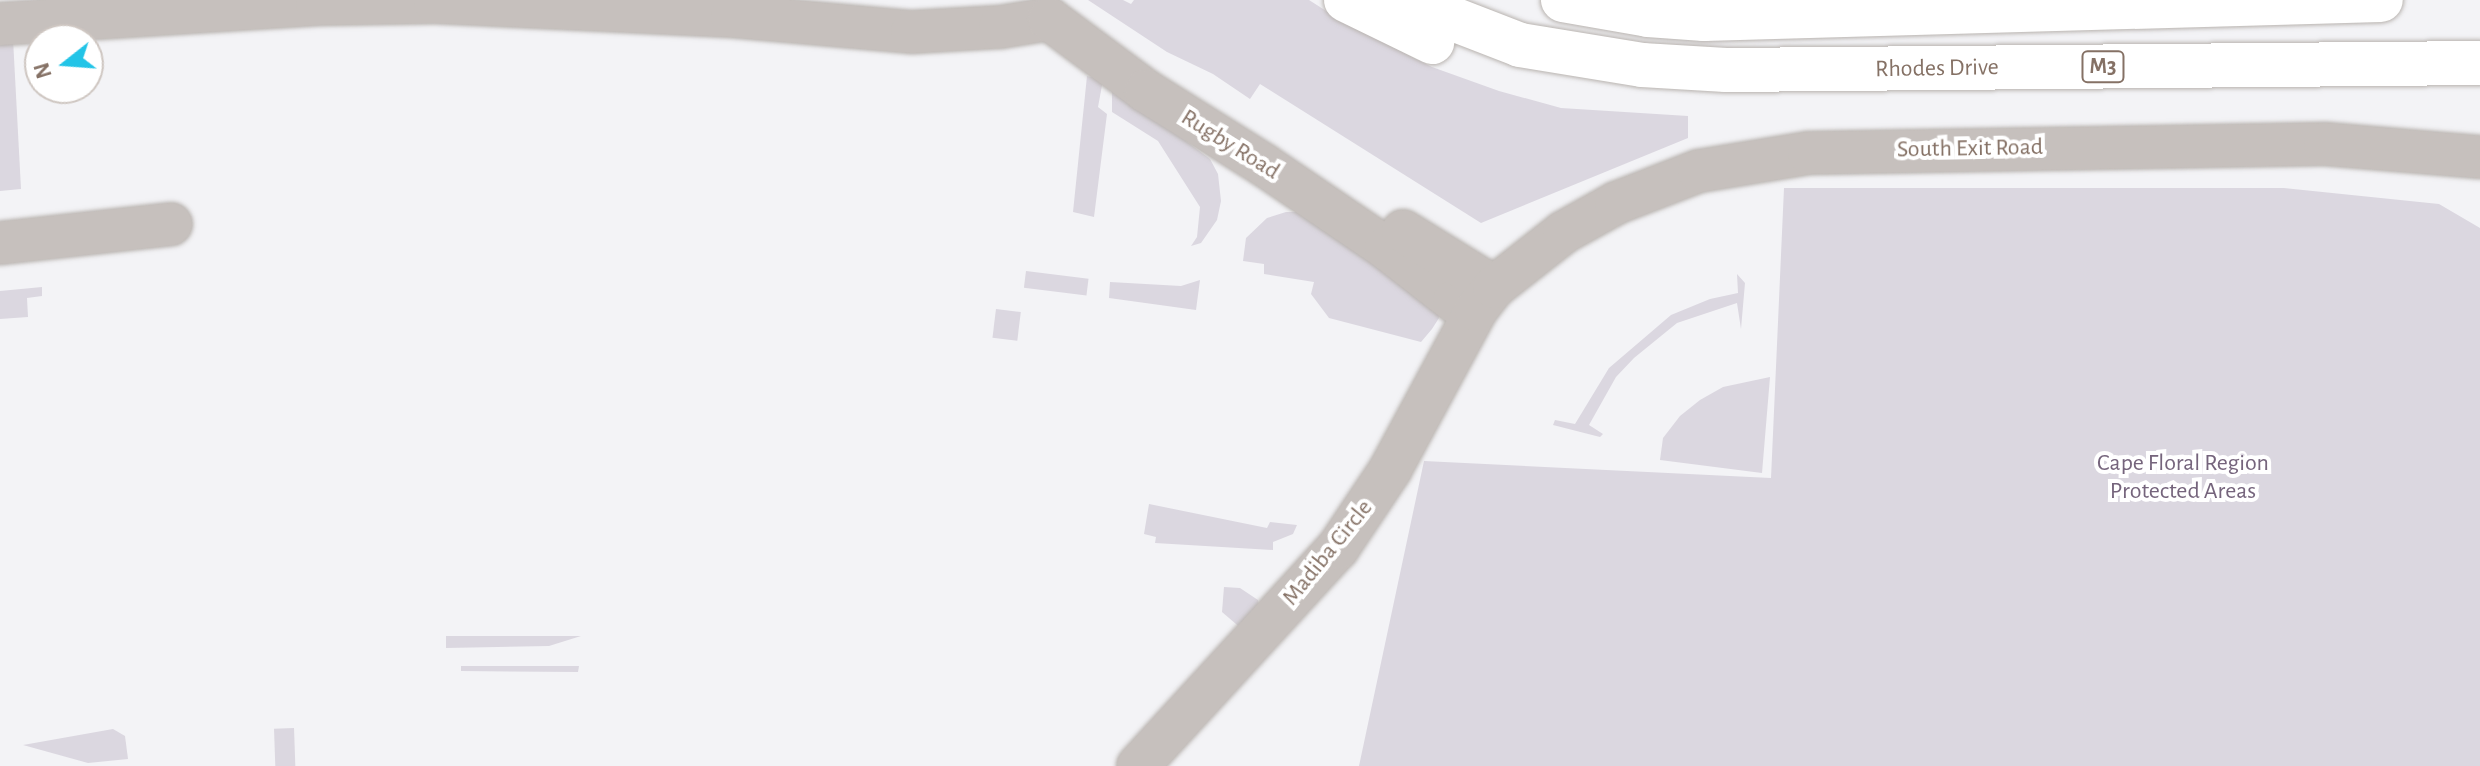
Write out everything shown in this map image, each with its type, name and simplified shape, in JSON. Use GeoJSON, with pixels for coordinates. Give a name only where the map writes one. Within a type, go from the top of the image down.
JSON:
{"type":"FeatureCollection","features":[{"type":"Feature","properties":{"kind":"highway"},"geometry":{"type":"LineString","coordinates":[[1346,0],[1427,40],[1535,74],[1637,89],[1726,70]]}},
{"type":"Feature","properties":{"kind":"highway","name":"Rhodes Drive"},"geometry":{"type":"LineString","coordinates":[[1404,0],[1520,45],[1642,65],[1726,70],[2480,63]]}},
{"type":"Feature","properties":{"kind":"highway"},"geometry":{"type":"LineString","coordinates":[[1563,0],[1648,15],[1704,19],[2381,0]]}},
{"type":"Feature","properties":{"kind":"street","name":"Rugby Road"},"geometry":{"type":"LineString","coordinates":[[1050,0],[1485,299]]}},
{"type":"Feature","properties":{"kind":"street","name":"Rugby Road"},"geometry":{"type":"LineString","coordinates":[[0,24],[317,4],[435,2],[732,16],[912,32],[983,15],[1040,18],[1058,22],[1146,91],[1264,165],[1386,248],[1454,301],[1485,299]]}},
{"type":"Feature","properties":{"kind":"street","name":"South Exit Road"},"geometry":{"type":"LineString","coordinates":[[1485,299],[1539,249],[1601,209],[1699,171],[1759,158],[1809,153],[1978,148],[2325,144],[2480,157]]}},
{"type":"Feature","properties":{"kind":"street"},"geometry":{"type":"LineString","coordinates":[[0,243],[171,224]]}},
{"type":"Feature","properties":{"kind":"street","name":"Madiba Circle"},"geometry":{"type":"LineString","coordinates":[[1138,766],[1338,548],[1398,456],[1485,299]]}},
{"type":"Feature","properties":{"kind":"green space"},"geometry":{"type":"Polygon","coordinates":[[[1088,0],[1123,0],[1131,4],[1134,0],[1309,0],[1345,23],[1432,67],[1499,91],[1561,108],[1688,116],[1688,138],[1481,223],[1260,84],[1250,99],[1213,74],[1167,52],[1088,0]]]}},
{"type":"Feature","properties":{"kind":"green space"},"geometry":{"type":"Polygon","coordinates":[[[13,39],[21,189],[0,191],[0,40],[13,39]]]}},
{"type":"Feature","properties":{"kind":"green space"},"geometry":{"type":"Polygon","coordinates":[[[1087,76],[1103,80],[1098,107],[1107,114],[1094,217],[1073,212],[1087,76]]]}},
{"type":"Feature","properties":{"kind":"green space"},"geometry":{"type":"Polygon","coordinates":[[[1112,86],[1210,159],[1218,174],[1221,201],[1217,220],[1201,243],[1191,246],[1197,237],[1200,207],[1158,141],[1112,112],[1112,86]]]}},
{"type":"Feature","properties":{"kind":"green space","name":"Cape Floral Region Protected Areas"},"geometry":{"type":"Polygon","coordinates":[[[1784,188],[2284,188],[2439,204],[2480,228],[2480,766],[1359,766],[1424,461],[1771,478],[1784,188]]]}},
{"type":"Feature","properties":{"kind":"green space"},"geometry":{"type":"Polygon","coordinates":[[[1286,212],[1305,212],[1438,309],[1439,318],[1421,342],[1329,318],[1311,294],[1314,282],[1264,274],[1264,264],[1243,261],[1246,238],[1267,218],[1286,212]]]}},
{"type":"Feature","properties":{"kind":"green space"},"geometry":{"type":"Polygon","coordinates":[[[1026,271],[1089,279],[1086,296],[1024,288],[1026,271]]]}},
{"type":"Feature","properties":{"kind":"green space"},"geometry":{"type":"Polygon","coordinates":[[[1737,274],[1745,283],[1741,329],[1737,303],[1677,323],[1616,377],[1589,425],[1603,434],[1600,437],[1553,425],[1555,420],[1575,424],[1609,368],[1671,315],[1710,299],[1738,293],[1737,274]]]}},
{"type":"Feature","properties":{"kind":"green space"},"geometry":{"type":"Polygon","coordinates":[[[1200,280],[1196,310],[1109,298],[1110,282],[1181,286],[1200,280]]]}},
{"type":"Feature","properties":{"kind":"green space"},"geometry":{"type":"Polygon","coordinates":[[[42,287],[42,296],[27,298],[28,317],[0,319],[0,291],[42,287]]]}},
{"type":"Feature","properties":{"kind":"green space"},"geometry":{"type":"Polygon","coordinates":[[[996,309],[1021,312],[1017,341],[992,338],[996,309]]]}},
{"type":"Feature","properties":{"kind":"green space"},"geometry":{"type":"Polygon","coordinates":[[[1770,377],[1762,473],[1660,460],[1663,438],[1680,416],[1700,400],[1723,387],[1770,377]]]}},
{"type":"Feature","properties":{"kind":"green space"},"geometry":{"type":"Polygon","coordinates":[[[1149,504],[1267,528],[1270,522],[1297,525],[1293,534],[1273,542],[1273,550],[1155,543],[1156,537],[1144,534],[1149,504]]]}},
{"type":"Feature","properties":{"kind":"green space"},"geometry":{"type":"Polygon","coordinates":[[[1224,587],[1240,588],[1258,600],[1259,608],[1243,630],[1222,612],[1224,587]]]}},
{"type":"Feature","properties":{"kind":"green space"},"geometry":{"type":"Polygon","coordinates":[[[446,636],[581,636],[549,646],[446,648],[446,636]]]}},
{"type":"Feature","properties":{"kind":"green space"},"geometry":{"type":"Polygon","coordinates":[[[461,666],[579,666],[578,672],[461,671],[461,666]]]}},
{"type":"Feature","properties":{"kind":"green space"},"geometry":{"type":"Polygon","coordinates":[[[294,728],[295,766],[275,766],[274,729],[294,728]]]}},
{"type":"Feature","properties":{"kind":"green space"},"geometry":{"type":"Polygon","coordinates":[[[113,729],[125,736],[128,759],[88,763],[23,745],[113,729]]]}}]}
